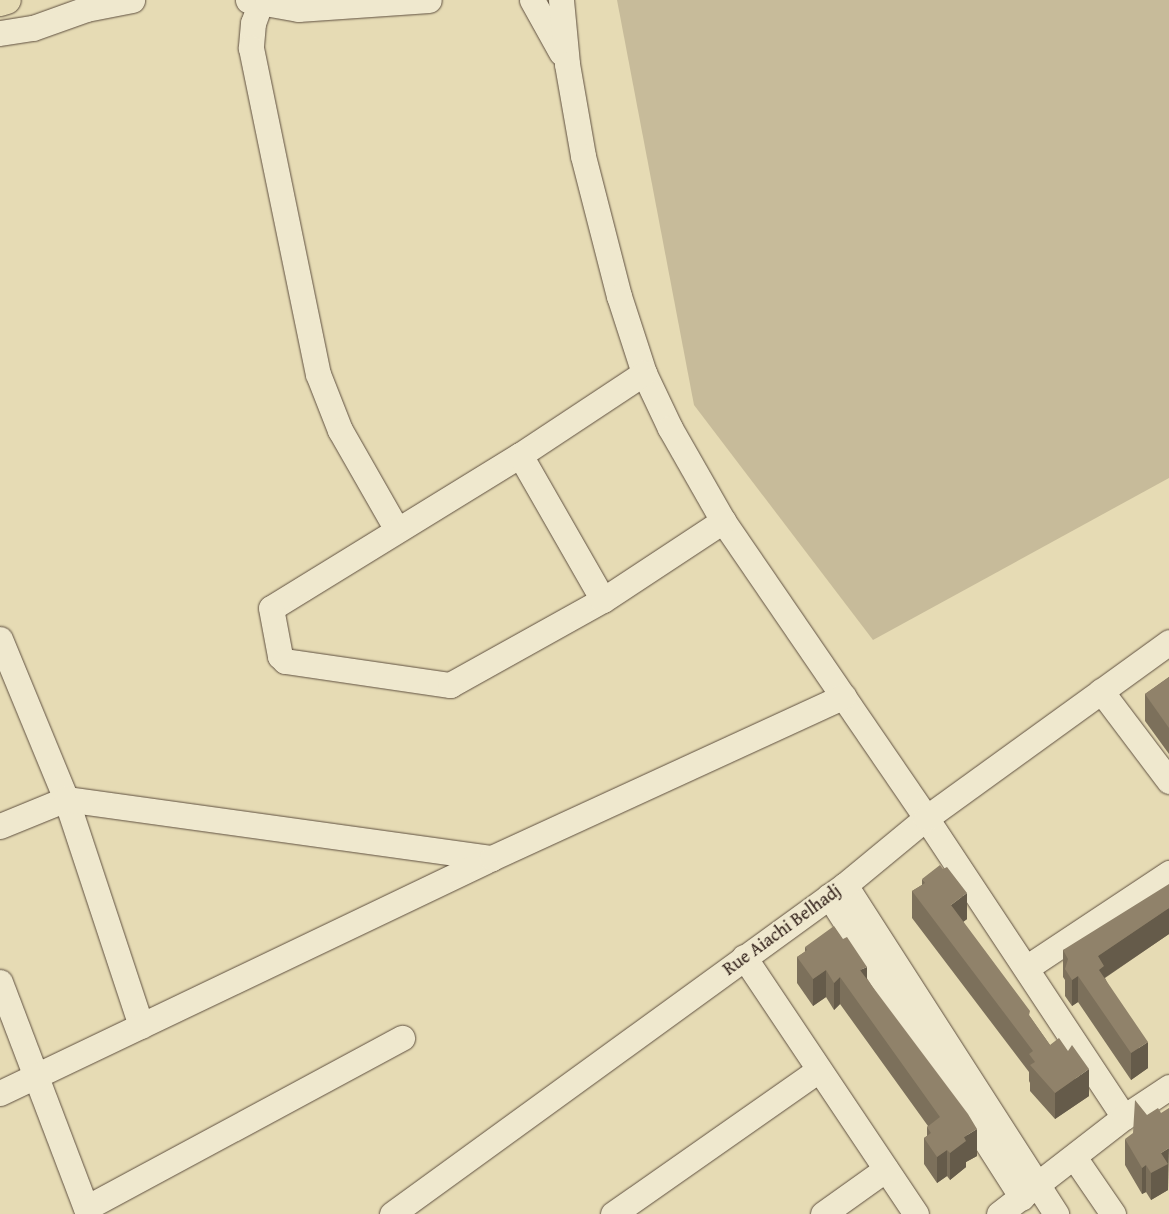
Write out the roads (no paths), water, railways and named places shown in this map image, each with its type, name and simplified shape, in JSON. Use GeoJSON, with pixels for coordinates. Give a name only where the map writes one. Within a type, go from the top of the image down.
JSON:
{"type":"FeatureCollection","features":[{"type":"Feature","properties":{"kind":"main road"},"geometry":{"type":"LineString","coordinates":[[0,2],[7,0]]}},
{"type":"Feature","properties":{"kind":"street"},"geometry":{"type":"LineString","coordinates":[[0,33],[33,28],[86,9],[132,0]]}},
{"type":"Feature","properties":{"kind":"street"},"geometry":{"type":"LineString","coordinates":[[397,530],[340,430],[318,374],[251,48],[252,23],[254,2],[298,9],[429,0]]}},
{"type":"Feature","properties":{"kind":"street"},"geometry":{"type":"LineString","coordinates":[[532,0],[567,64]]}},
{"type":"Feature","properties":{"kind":"street"},"geometry":{"type":"LineString","coordinates":[[561,0],[567,64],[583,156],[620,296],[644,373],[670,428],[724,521],[926,818],[1124,1117]]}},
{"type":"Feature","properties":{"kind":"street"},"geometry":{"type":"LineString","coordinates":[[644,373],[520,455],[270,608],[280,656],[285,661],[450,684],[603,600],[724,521]]}},
{"type":"Feature","properties":{"kind":"street"},"geometry":{"type":"LineString","coordinates":[[520,455],[603,600]]}},
{"type":"Feature","properties":{"kind":"street"},"geometry":{"type":"LineString","coordinates":[[0,638],[66,799],[141,1026]]}},
{"type":"Feature","properties":{"kind":"street","name":"Rue Aiachi Belhadj"},"geometry":{"type":"LineString","coordinates":[[392,1214],[837,891],[926,818],[1169,642]]}},
{"type":"Feature","properties":{"kind":"street"},"geometry":{"type":"LineString","coordinates":[[1101,691],[1169,781]]}},
{"type":"Feature","properties":{"kind":"street"},"geometry":{"type":"LineString","coordinates":[[0,1093],[492,858],[844,696]]}},
{"type":"Feature","properties":{"kind":"street"},"geometry":{"type":"LineString","coordinates":[[0,826],[66,799],[492,858]]}},
{"type":"Feature","properties":{"kind":"street"},"geometry":{"type":"LineString","coordinates":[[1026,968],[1169,873]]}},
{"type":"Feature","properties":{"kind":"street"},"geometry":{"type":"LineString","coordinates":[[837,891],[1030,1191],[1056,1214]]}},
{"type":"Feature","properties":{"kind":"street"},"geometry":{"type":"LineString","coordinates":[[744,957],[916,1214]]}},
{"type":"Feature","properties":{"kind":"street"},"geometry":{"type":"LineString","coordinates":[[0,982],[87,1211],[402,1038]]}},
{"type":"Feature","properties":{"kind":"street"},"geometry":{"type":"LineString","coordinates":[[613,1214],[819,1070]]}},
{"type":"Feature","properties":{"kind":"street"},"geometry":{"type":"LineString","coordinates":[[999,1214],[1124,1117],[1169,1087]]}},
{"type":"Feature","properties":{"kind":"street"},"geometry":{"type":"LineString","coordinates":[[1074,1156],[1113,1214]]}},
{"type":"Feature","properties":{"kind":"street"},"geometry":{"type":"LineString","coordinates":[[823,1214],[886,1170]]}}]}
